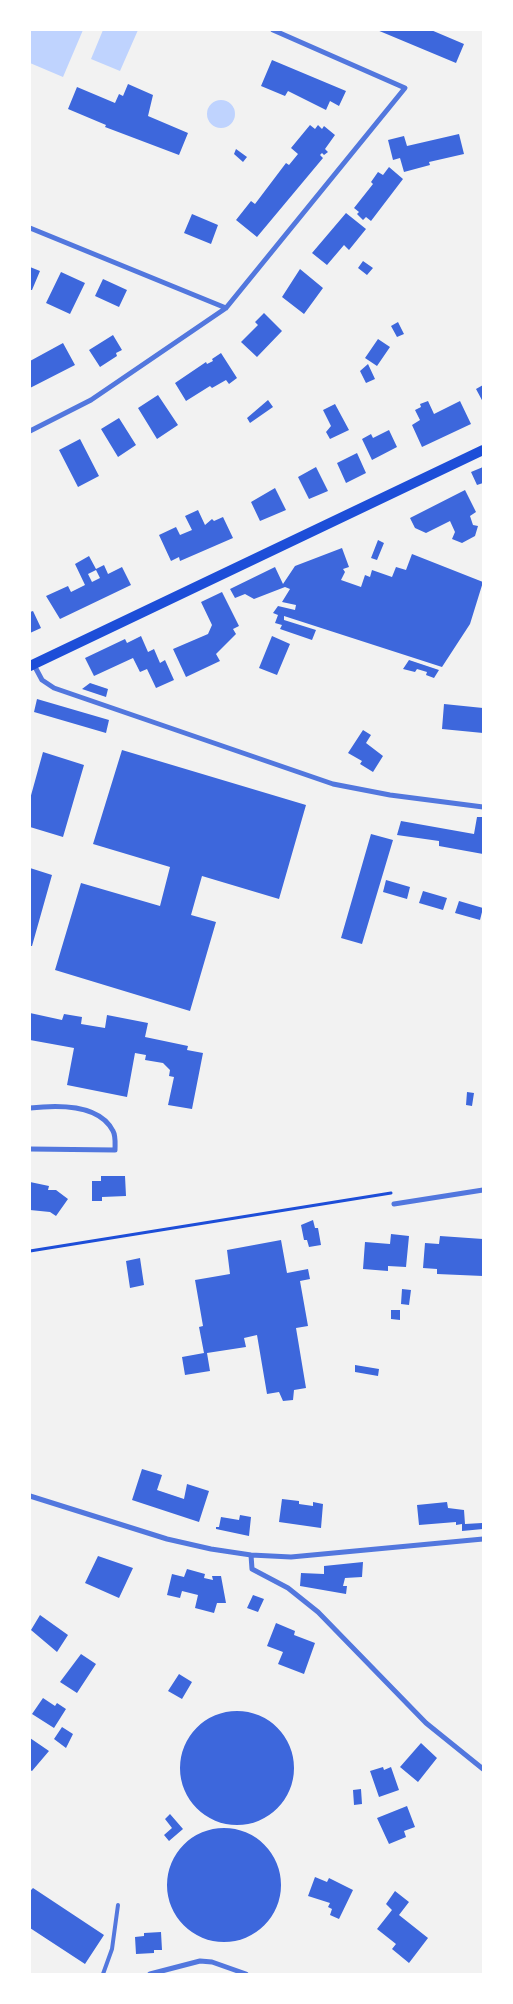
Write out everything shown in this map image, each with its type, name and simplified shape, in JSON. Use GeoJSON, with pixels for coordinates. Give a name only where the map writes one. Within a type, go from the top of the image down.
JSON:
{"type":"FeatureCollection","features":[{"type":"Feature","properties":{"kind":"main road"},"geometry":{"type":"LineString","coordinates":[[32,665],[483,450]]}},
{"type":"Feature","properties":{"kind":"street"},"geometry":{"type":"LineString","coordinates":[[30,431],[91,400],[226,308],[406,88],[273,30]]}},
{"type":"Feature","properties":{"kind":"street"},"geometry":{"type":"LineString","coordinates":[[30,228],[226,308]]}},
{"type":"Feature","properties":{"kind":"street"},"geometry":{"type":"LineString","coordinates":[[32,665],[42,680],[54,688],[333,784],[390,795],[483,807]]}},
{"type":"Feature","properties":{"kind":"street"},"geometry":{"type":"LineString","coordinates":[[30,1108],[48,1106],[80,1108],[102,1116],[114,1132],[115,1150],[30,1149]]}},
{"type":"Feature","properties":{"kind":"street"},"geometry":{"type":"LineString","coordinates":[[394,1204],[483,1190]]}},
{"type":"Feature","properties":{"kind":"street"},"geometry":{"type":"LineString","coordinates":[[30,1496],[167,1539],[211,1549],[251,1555],[291,1557],[483,1539]]}},
{"type":"Feature","properties":{"kind":"street"},"geometry":{"type":"LineString","coordinates":[[251,1555],[252,1569],[288,1588],[318,1612],[426,1723],[483,1769]]}},
{"type":"Feature","properties":{"kind":"street"},"geometry":{"type":"LineString","coordinates":[[150,1974],[200,1961],[212,1962],[246,1974]]}},
{"type":"Feature","properties":{"kind":"lane"},"geometry":{"type":"LineString","coordinates":[[103,1974],[112,1949],[118,1905]]}},
{"type":"Feature","properties":{"kind":"path"},"geometry":{"type":"LineString","coordinates":[[30,1250],[394,1192]]}},
{"type":"Feature","properties":{"kind":"water"},"geometry":{"type":"Polygon","coordinates":[[[30,30],[83,30],[63,77],[30,63],[30,30]]]}},
{"type":"Feature","properties":{"kind":"water"},"geometry":{"type":"Polygon","coordinates":[[[103,30],[138,30],[120,71],[91,59],[103,30]]]}},
{"type":"Feature","properties":{"kind":"water"},"geometry":{"type":"Polygon","coordinates":[[[221,100],[231,104],[235,114],[231,124],[221,128],[211,124],[207,114],[211,104],[221,100]]]}},
{"type":"Feature","properties":{"kind":"building"},"geometry":{"type":"Polygon","coordinates":[[[377,30],[431,30],[464,44],[456,63],[377,30]]]}},
{"type":"Feature","properties":{"kind":"building"},"geometry":{"type":"Polygon","coordinates":[[[272,60],[346,91],[339,106],[330,101],[326,110],[288,91],[285,96],[261,86],[272,60]]]}},
{"type":"Feature","properties":{"kind":"building"},"geometry":{"type":"Polygon","coordinates":[[[128,84],[153,95],[148,116],[188,133],[179,155],[105,127],[106,125],[68,109],[77,87],[115,103],[119,94],[123,96],[128,84]]]}},
{"type":"Feature","properties":{"kind":"building"},"geometry":{"type":"Polygon","coordinates":[[[310,125],[315,129],[318,125],[322,129],[324,126],[335,135],[325,149],[328,152],[320,155],[323,158],[257,237],[236,220],[251,201],[255,204],[286,163],[289,165],[298,154],[291,148],[310,125]]]}},
{"type":"Feature","properties":{"kind":"building"},"geometry":{"type":"Polygon","coordinates":[[[459,134],[464,154],[429,162],[430,165],[404,172],[400,158],[393,160],[388,140],[404,136],[407,146],[459,134]]]}},
{"type":"Feature","properties":{"kind":"building"},"geometry":{"type":"Polygon","coordinates":[[[236,149],[247,157],[243,162],[234,154],[236,149]]]}},
{"type":"Feature","properties":{"kind":"building"},"geometry":{"type":"Polygon","coordinates":[[[389,167],[403,179],[371,221],[366,217],[363,220],[357,214],[359,212],[354,208],[373,184],[371,182],[378,172],[383,175],[389,167]]]}},
{"type":"Feature","properties":{"kind":"building"},"geometry":{"type":"Polygon","coordinates":[[[346,213],[366,229],[349,250],[344,245],[327,265],[312,253],[346,213]]]}},
{"type":"Feature","properties":{"kind":"building"},"geometry":{"type":"Polygon","coordinates":[[[192,214],[218,225],[211,244],[184,233],[192,214]]]}},
{"type":"Feature","properties":{"kind":"building"},"geometry":{"type":"Polygon","coordinates":[[[363,261],[373,268],[367,275],[358,268],[363,261]]]}},
{"type":"Feature","properties":{"kind":"building"},"geometry":{"type":"Polygon","coordinates":[[[30,267],[40,271],[32,290],[30,290],[30,267]]]}},
{"type":"Feature","properties":{"kind":"building"},"geometry":{"type":"Polygon","coordinates":[[[300,269],[323,288],[304,314],[282,297],[300,269]]]}},
{"type":"Feature","properties":{"kind":"building"},"geometry":{"type":"Polygon","coordinates":[[[61,272],[85,283],[70,314],[46,303],[61,272]]]}},
{"type":"Feature","properties":{"kind":"building"},"geometry":{"type":"Polygon","coordinates":[[[103,279],[127,290],[119,307],[95,296],[103,279]]]}},
{"type":"Feature","properties":{"kind":"building"},"geometry":{"type":"Polygon","coordinates":[[[264,313],[282,331],[257,357],[241,342],[258,325],[255,322],[264,313]]]}},
{"type":"Feature","properties":{"kind":"building"},"geometry":{"type":"Polygon","coordinates":[[[398,322],[404,334],[397,337],[391,326],[398,322]]]}},
{"type":"Feature","properties":{"kind":"building"},"geometry":{"type":"Polygon","coordinates":[[[113,335],[122,350],[116,353],[117,356],[100,367],[89,350],[113,335]]]}},
{"type":"Feature","properties":{"kind":"building"},"geometry":{"type":"Polygon","coordinates":[[[378,339],[390,347],[377,366],[365,358],[378,339]]]}},
{"type":"Feature","properties":{"kind":"building"},"geometry":{"type":"Polygon","coordinates":[[[63,343],[75,365],[30,388],[30,361],[63,343]]]}},
{"type":"Feature","properties":{"kind":"building"},"geometry":{"type":"Polygon","coordinates":[[[221,353],[237,378],[229,384],[226,380],[212,388],[210,386],[186,401],[175,383],[206,362],[207,364],[213,361],[212,359],[221,353]]]}},
{"type":"Feature","properties":{"kind":"building"},"geometry":{"type":"Polygon","coordinates":[[[368,364],[375,379],[366,383],[360,371],[368,364]]]}},
{"type":"Feature","properties":{"kind":"building"},"geometry":{"type":"Polygon","coordinates":[[[483,385],[483,402],[476,389],[483,385]]]}},
{"type":"Feature","properties":{"kind":"building"},"geometry":{"type":"Polygon","coordinates":[[[158,395],[178,425],[157,439],[138,408],[158,395]]]}},
{"type":"Feature","properties":{"kind":"building"},"geometry":{"type":"Polygon","coordinates":[[[268,400],[273,407],[250,423],[247,418],[268,400]]]}},
{"type":"Feature","properties":{"kind":"building"},"geometry":{"type":"Polygon","coordinates":[[[428,401],[434,414],[460,401],[471,424],[422,447],[412,425],[420,420],[415,410],[421,407],[420,404],[428,401]]]}},
{"type":"Feature","properties":{"kind":"building"},"geometry":{"type":"Polygon","coordinates":[[[335,404],[349,430],[330,439],[326,432],[331,426],[323,410],[335,404]]]}},
{"type":"Feature","properties":{"kind":"building"},"geometry":{"type":"Polygon","coordinates":[[[119,418],[136,445],[118,457],[101,429],[119,418]]]}},
{"type":"Feature","properties":{"kind":"building"},"geometry":{"type":"Polygon","coordinates":[[[389,430],[397,447],[372,460],[362,439],[371,434],[373,438],[389,430]]]}},
{"type":"Feature","properties":{"kind":"building"},"geometry":{"type":"Polygon","coordinates":[[[80,439],[99,476],[78,487],[59,450],[80,439]]]}},
{"type":"Feature","properties":{"kind":"building"},"geometry":{"type":"Polygon","coordinates":[[[357,453],[366,473],[346,483],[337,463],[357,453]]]}},
{"type":"Feature","properties":{"kind":"building"},"geometry":{"type":"Polygon","coordinates":[[[316,467],[328,491],[309,499],[298,477],[316,467]]]}},
{"type":"Feature","properties":{"kind":"building"},"geometry":{"type":"Polygon","coordinates":[[[483,467],[483,483],[477,485],[471,472],[483,467]]]}},
{"type":"Feature","properties":{"kind":"building"},"geometry":{"type":"Polygon","coordinates":[[[275,488],[286,510],[260,521],[251,502],[275,488]]]}},
{"type":"Feature","properties":{"kind":"building"},"geometry":{"type":"Polygon","coordinates":[[[465,490],[476,512],[470,516],[473,525],[478,526],[475,536],[462,543],[452,539],[455,532],[450,521],[426,533],[415,528],[410,518],[465,490]]]}},
{"type":"Feature","properties":{"kind":"building"},"geometry":{"type":"Polygon","coordinates":[[[198,510],[205,525],[212,519],[214,521],[223,517],[233,538],[180,561],[179,557],[171,561],[159,535],[176,527],[180,535],[192,530],[185,516],[198,510]]]}},
{"type":"Feature","properties":{"kind":"building"},"geometry":{"type":"Polygon","coordinates":[[[378,540],[384,543],[377,560],[371,558],[378,540]]]}},
{"type":"Feature","properties":{"kind":"building"},"geometry":{"type":"Polygon","coordinates":[[[342,548],[349,567],[343,569],[345,572],[341,580],[361,587],[365,575],[370,577],[372,570],[392,577],[396,567],[406,570],[412,554],[483,582],[470,624],[442,667],[284,616],[284,620],[316,630],[312,640],[280,629],[282,625],[275,623],[278,615],[273,613],[278,606],[295,610],[296,605],[282,602],[290,589],[285,587],[254,599],[245,594],[235,598],[230,589],[275,567],[283,584],[295,566],[342,548]]]}},
{"type":"Feature","properties":{"kind":"building"},"geometry":{"type":"Polygon","coordinates":[[[89,556],[96,569],[104,565],[108,574],[122,567],[131,585],[60,619],[46,596],[68,586],[71,592],[85,585],[75,564],[89,556]],[[96,570],[88,574],[92,582],[100,578],[96,570]]]}},
{"type":"Feature","properties":{"kind":"building"},"geometry":{"type":"Polygon","coordinates":[[[222,592],[239,626],[233,629],[236,634],[216,654],[220,661],[186,677],[173,649],[208,634],[212,625],[201,602],[222,592]]]}},
{"type":"Feature","properties":{"kind":"building"},"geometry":{"type":"Polygon","coordinates":[[[33,611],[41,628],[30,633],[30,612],[33,611]]]}},
{"type":"Feature","properties":{"kind":"building"},"geometry":{"type":"Polygon","coordinates":[[[141,636],[148,652],[154,649],[160,663],[165,660],[174,680],[156,688],[147,669],[140,672],[133,658],[94,676],[85,658],[125,639],[127,643],[141,636]]]}},
{"type":"Feature","properties":{"kind":"building"},"geometry":{"type":"Polygon","coordinates":[[[272,636],[290,644],[277,675],[259,668],[272,636]]]}},
{"type":"Feature","properties":{"kind":"building"},"geometry":{"type":"Polygon","coordinates":[[[409,660],[439,670],[434,678],[426,675],[427,672],[417,669],[415,672],[403,669],[409,660]]]}},
{"type":"Feature","properties":{"kind":"building"},"geometry":{"type":"Polygon","coordinates":[[[90,683],[108,689],[106,697],[82,689],[90,683]]]}},
{"type":"Feature","properties":{"kind":"building"},"geometry":{"type":"Polygon","coordinates":[[[37,699],[109,720],[106,733],[34,712],[37,699]]]}},
{"type":"Feature","properties":{"kind":"building"},"geometry":{"type":"Polygon","coordinates":[[[444,704],[483,708],[483,733],[442,729],[444,704]]]}},
{"type":"Feature","properties":{"kind":"building"},"geometry":{"type":"Polygon","coordinates":[[[363,730],[371,735],[366,743],[383,756],[373,772],[360,764],[362,761],[348,753],[363,730]]]}},
{"type":"Feature","properties":{"kind":"building"},"geometry":{"type":"Polygon","coordinates":[[[122,750],[306,805],[279,899],[202,876],[191,915],[216,922],[190,1011],[55,970],[81,883],[160,906],[170,867],[93,844],[122,750]]]}},
{"type":"Feature","properties":{"kind":"building"},"geometry":{"type":"Polygon","coordinates":[[[43,752],[84,765],[63,837],[30,827],[30,799],[43,752]]]}},
{"type":"Feature","properties":{"kind":"building"},"geometry":{"type":"Polygon","coordinates":[[[477,817],[483,817],[483,854],[439,846],[439,841],[397,835],[401,821],[474,834],[477,817]]]}},
{"type":"Feature","properties":{"kind":"building"},"geometry":{"type":"Polygon","coordinates":[[[371,834],[393,840],[362,944],[341,938],[371,834]]]}},
{"type":"Feature","properties":{"kind":"building"},"geometry":{"type":"Polygon","coordinates":[[[30,868],[52,875],[32,946],[30,946],[30,868]]]}},
{"type":"Feature","properties":{"kind":"building"},"geometry":{"type":"Polygon","coordinates":[[[386,880],[410,887],[407,899],[383,892],[386,880]]]}},
{"type":"Feature","properties":{"kind":"building"},"geometry":{"type":"Polygon","coordinates":[[[423,891],[447,898],[443,910],[419,903],[423,891]]]}},
{"type":"Feature","properties":{"kind":"building"},"geometry":{"type":"Polygon","coordinates":[[[459,901],[483,908],[480,920],[455,913],[459,901]]]}},
{"type":"Feature","properties":{"kind":"building"},"geometry":{"type":"Polygon","coordinates":[[[30,1013],[62,1020],[64,1014],[82,1017],[81,1024],[105,1028],[107,1015],[148,1023],[145,1037],[188,1046],[187,1050],[203,1053],[192,1109],[168,1105],[174,1077],[169,1076],[170,1070],[163,1063],[145,1060],[146,1055],[135,1053],[127,1097],[67,1085],[74,1048],[30,1040],[30,1013]]]}},
{"type":"Feature","properties":{"kind":"building"},"geometry":{"type":"Polygon","coordinates":[[[467,1092],[474,1093],[472,1106],[466,1105],[467,1092]]]}},
{"type":"Feature","properties":{"kind":"building"},"geometry":{"type":"Polygon","coordinates":[[[101,1176],[125,1176],[126,1196],[102,1197],[102,1201],[92,1201],[92,1181],[101,1181],[101,1176]]]}},
{"type":"Feature","properties":{"kind":"building"},"geometry":{"type":"Polygon","coordinates":[[[30,1182],[49,1186],[48,1190],[56,1190],[68,1199],[56,1216],[50,1212],[30,1210],[30,1182]]]}},
{"type":"Feature","properties":{"kind":"building"},"geometry":{"type":"Polygon","coordinates":[[[313,1220],[315,1228],[318,1228],[321,1245],[309,1247],[307,1240],[304,1240],[301,1225],[313,1220]]]}},
{"type":"Feature","properties":{"kind":"building"},"geometry":{"type":"Polygon","coordinates":[[[391,1234],[409,1236],[406,1267],[388,1266],[388,1271],[363,1269],[365,1242],[390,1244],[391,1234]]]}},
{"type":"Feature","properties":{"kind":"building"},"geometry":{"type":"Polygon","coordinates":[[[440,1236],[483,1239],[483,1276],[437,1274],[437,1269],[423,1268],[425,1243],[439,1244],[440,1236]]]}},
{"type":"Feature","properties":{"kind":"building"},"geometry":{"type":"Polygon","coordinates":[[[281,1240],[287,1273],[308,1269],[310,1279],[300,1281],[308,1326],[296,1328],[306,1388],[294,1390],[293,1400],[283,1401],[279,1392],[267,1394],[257,1335],[244,1338],[246,1347],[207,1353],[210,1371],[185,1375],[182,1357],[204,1353],[199,1327],[203,1326],[195,1280],[230,1274],[227,1250],[281,1240]]]}},
{"type":"Feature","properties":{"kind":"building"},"geometry":{"type":"Polygon","coordinates":[[[140,1258],[144,1285],[130,1288],[126,1261],[140,1258]]]}},
{"type":"Feature","properties":{"kind":"building"},"geometry":{"type":"Polygon","coordinates":[[[402,1289],[411,1290],[409,1305],[401,1304],[402,1289]]]}},
{"type":"Feature","properties":{"kind":"building"},"geometry":{"type":"Polygon","coordinates":[[[391,1310],[400,1310],[400,1320],[391,1319],[391,1310]]]}},
{"type":"Feature","properties":{"kind":"building"},"geometry":{"type":"Polygon","coordinates":[[[355,1365],[379,1369],[378,1376],[355,1372],[355,1365]]]}},
{"type":"Feature","properties":{"kind":"building"},"geometry":{"type":"Polygon","coordinates":[[[142,1469],[162,1475],[157,1490],[184,1499],[187,1484],[209,1491],[199,1522],[132,1500],[142,1469]]]}},
{"type":"Feature","properties":{"kind":"building"},"geometry":{"type":"Polygon","coordinates":[[[282,1499],[299,1501],[299,1504],[313,1506],[313,1502],[323,1504],[321,1528],[279,1522],[282,1499]]]}},
{"type":"Feature","properties":{"kind":"building"},"geometry":{"type":"Polygon","coordinates":[[[447,1502],[448,1508],[464,1510],[465,1524],[482,1523],[483,1529],[462,1531],[462,1524],[456,1525],[456,1522],[419,1525],[417,1505],[447,1502]]]}},
{"type":"Feature","properties":{"kind":"building"},"geometry":{"type":"Polygon","coordinates":[[[240,1515],[251,1517],[249,1536],[216,1529],[216,1527],[219,1527],[221,1517],[239,1520],[240,1515]]]}},
{"type":"Feature","properties":{"kind":"building"},"geometry":{"type":"Polygon","coordinates":[[[98,1556],[133,1568],[119,1598],[85,1583],[98,1556]]]}},
{"type":"Feature","properties":{"kind":"building"},"geometry":{"type":"Polygon","coordinates":[[[363,1562],[362,1577],[345,1578],[343,1586],[347,1586],[346,1594],[300,1586],[301,1573],[324,1574],[324,1566],[363,1562]]]}},
{"type":"Feature","properties":{"kind":"building"},"geometry":{"type":"Polygon","coordinates":[[[187,1569],[205,1574],[204,1578],[213,1580],[212,1576],[221,1576],[226,1603],[217,1603],[214,1613],[195,1608],[198,1595],[182,1591],[180,1598],[167,1595],[172,1574],[184,1577],[187,1569]]]}},
{"type":"Feature","properties":{"kind":"building"},"geometry":{"type":"Polygon","coordinates":[[[253,1595],[264,1599],[258,1612],[247,1608],[253,1595]]]}},
{"type":"Feature","properties":{"kind":"building"},"geometry":{"type":"Polygon","coordinates":[[[40,1615],[68,1635],[57,1652],[31,1630],[40,1615]]]}},
{"type":"Feature","properties":{"kind":"building"},"geometry":{"type":"Polygon","coordinates":[[[276,1623],[295,1631],[294,1635],[315,1643],[304,1674],[278,1664],[283,1652],[267,1646],[276,1623]]]}},
{"type":"Feature","properties":{"kind":"building"},"geometry":{"type":"Polygon","coordinates":[[[81,1654],[96,1664],[77,1693],[60,1682],[81,1654]]]}},
{"type":"Feature","properties":{"kind":"building"},"geometry":{"type":"Polygon","coordinates":[[[179,1674],[192,1682],[182,1699],[168,1691],[179,1674]]]}},
{"type":"Feature","properties":{"kind":"building"},"geometry":{"type":"Polygon","coordinates":[[[43,1698],[55,1706],[57,1703],[66,1709],[54,1728],[32,1714],[43,1698]]]}},
{"type":"Feature","properties":{"kind":"building"},"geometry":{"type":"Polygon","coordinates":[[[237,1711],[259,1716],[277,1728],[289,1746],[294,1768],[289,1790],[277,1808],[259,1820],[237,1825],[215,1820],[197,1808],[185,1790],[180,1768],[185,1746],[197,1728],[215,1716],[237,1711]]]}},
{"type":"Feature","properties":{"kind":"building"},"geometry":{"type":"Polygon","coordinates":[[[62,1727],[73,1734],[66,1748],[54,1739],[62,1727]]]}},
{"type":"Feature","properties":{"kind":"building"},"geometry":{"type":"Polygon","coordinates":[[[30,1738],[49,1751],[32,1771],[30,1770],[30,1738]]]}},
{"type":"Feature","properties":{"kind":"building"},"geometry":{"type":"Polygon","coordinates":[[[421,1743],[437,1758],[418,1782],[400,1767],[421,1743]]]}},
{"type":"Feature","properties":{"kind":"building"},"geometry":{"type":"Polygon","coordinates":[[[383,1767],[384,1770],[391,1767],[399,1790],[379,1797],[370,1771],[383,1767]]]}},
{"type":"Feature","properties":{"kind":"building"},"geometry":{"type":"Polygon","coordinates":[[[361,1789],[362,1804],[354,1805],[353,1790],[361,1789]]]}},
{"type":"Feature","properties":{"kind":"building"},"geometry":{"type":"Polygon","coordinates":[[[407,1806],[415,1827],[404,1831],[406,1837],[389,1844],[377,1818],[407,1806]]]}},
{"type":"Feature","properties":{"kind":"building"},"geometry":{"type":"Polygon","coordinates":[[[170,1814],[183,1829],[169,1841],[164,1835],[172,1828],[165,1819],[170,1814]]]}},
{"type":"Feature","properties":{"kind":"building"},"geometry":{"type":"Polygon","coordinates":[[[224,1828],[246,1833],[264,1845],[276,1863],[281,1885],[276,1907],[264,1925],[246,1937],[224,1942],[202,1937],[184,1925],[172,1907],[167,1885],[172,1863],[184,1845],[202,1833],[224,1828]]]}},
{"type":"Feature","properties":{"kind":"building"},"geometry":{"type":"Polygon","coordinates":[[[315,1877],[327,1882],[329,1878],[353,1890],[339,1919],[330,1915],[332,1909],[328,1907],[330,1903],[308,1896],[315,1877]]]}},
{"type":"Feature","properties":{"kind":"building"},"geometry":{"type":"Polygon","coordinates":[[[33,1888],[104,1935],[85,1964],[30,1928],[30,1891],[33,1888]]]}},
{"type":"Feature","properties":{"kind":"building"},"geometry":{"type":"Polygon","coordinates":[[[395,1891],[409,1902],[399,1915],[428,1938],[409,1963],[392,1949],[396,1944],[377,1929],[392,1910],[386,1904],[395,1891]]]}},
{"type":"Feature","properties":{"kind":"building"},"geometry":{"type":"Polygon","coordinates":[[[161,1932],[162,1950],[154,1950],[154,1953],[136,1954],[135,1937],[144,1936],[144,1933],[161,1932]]]}}]}
